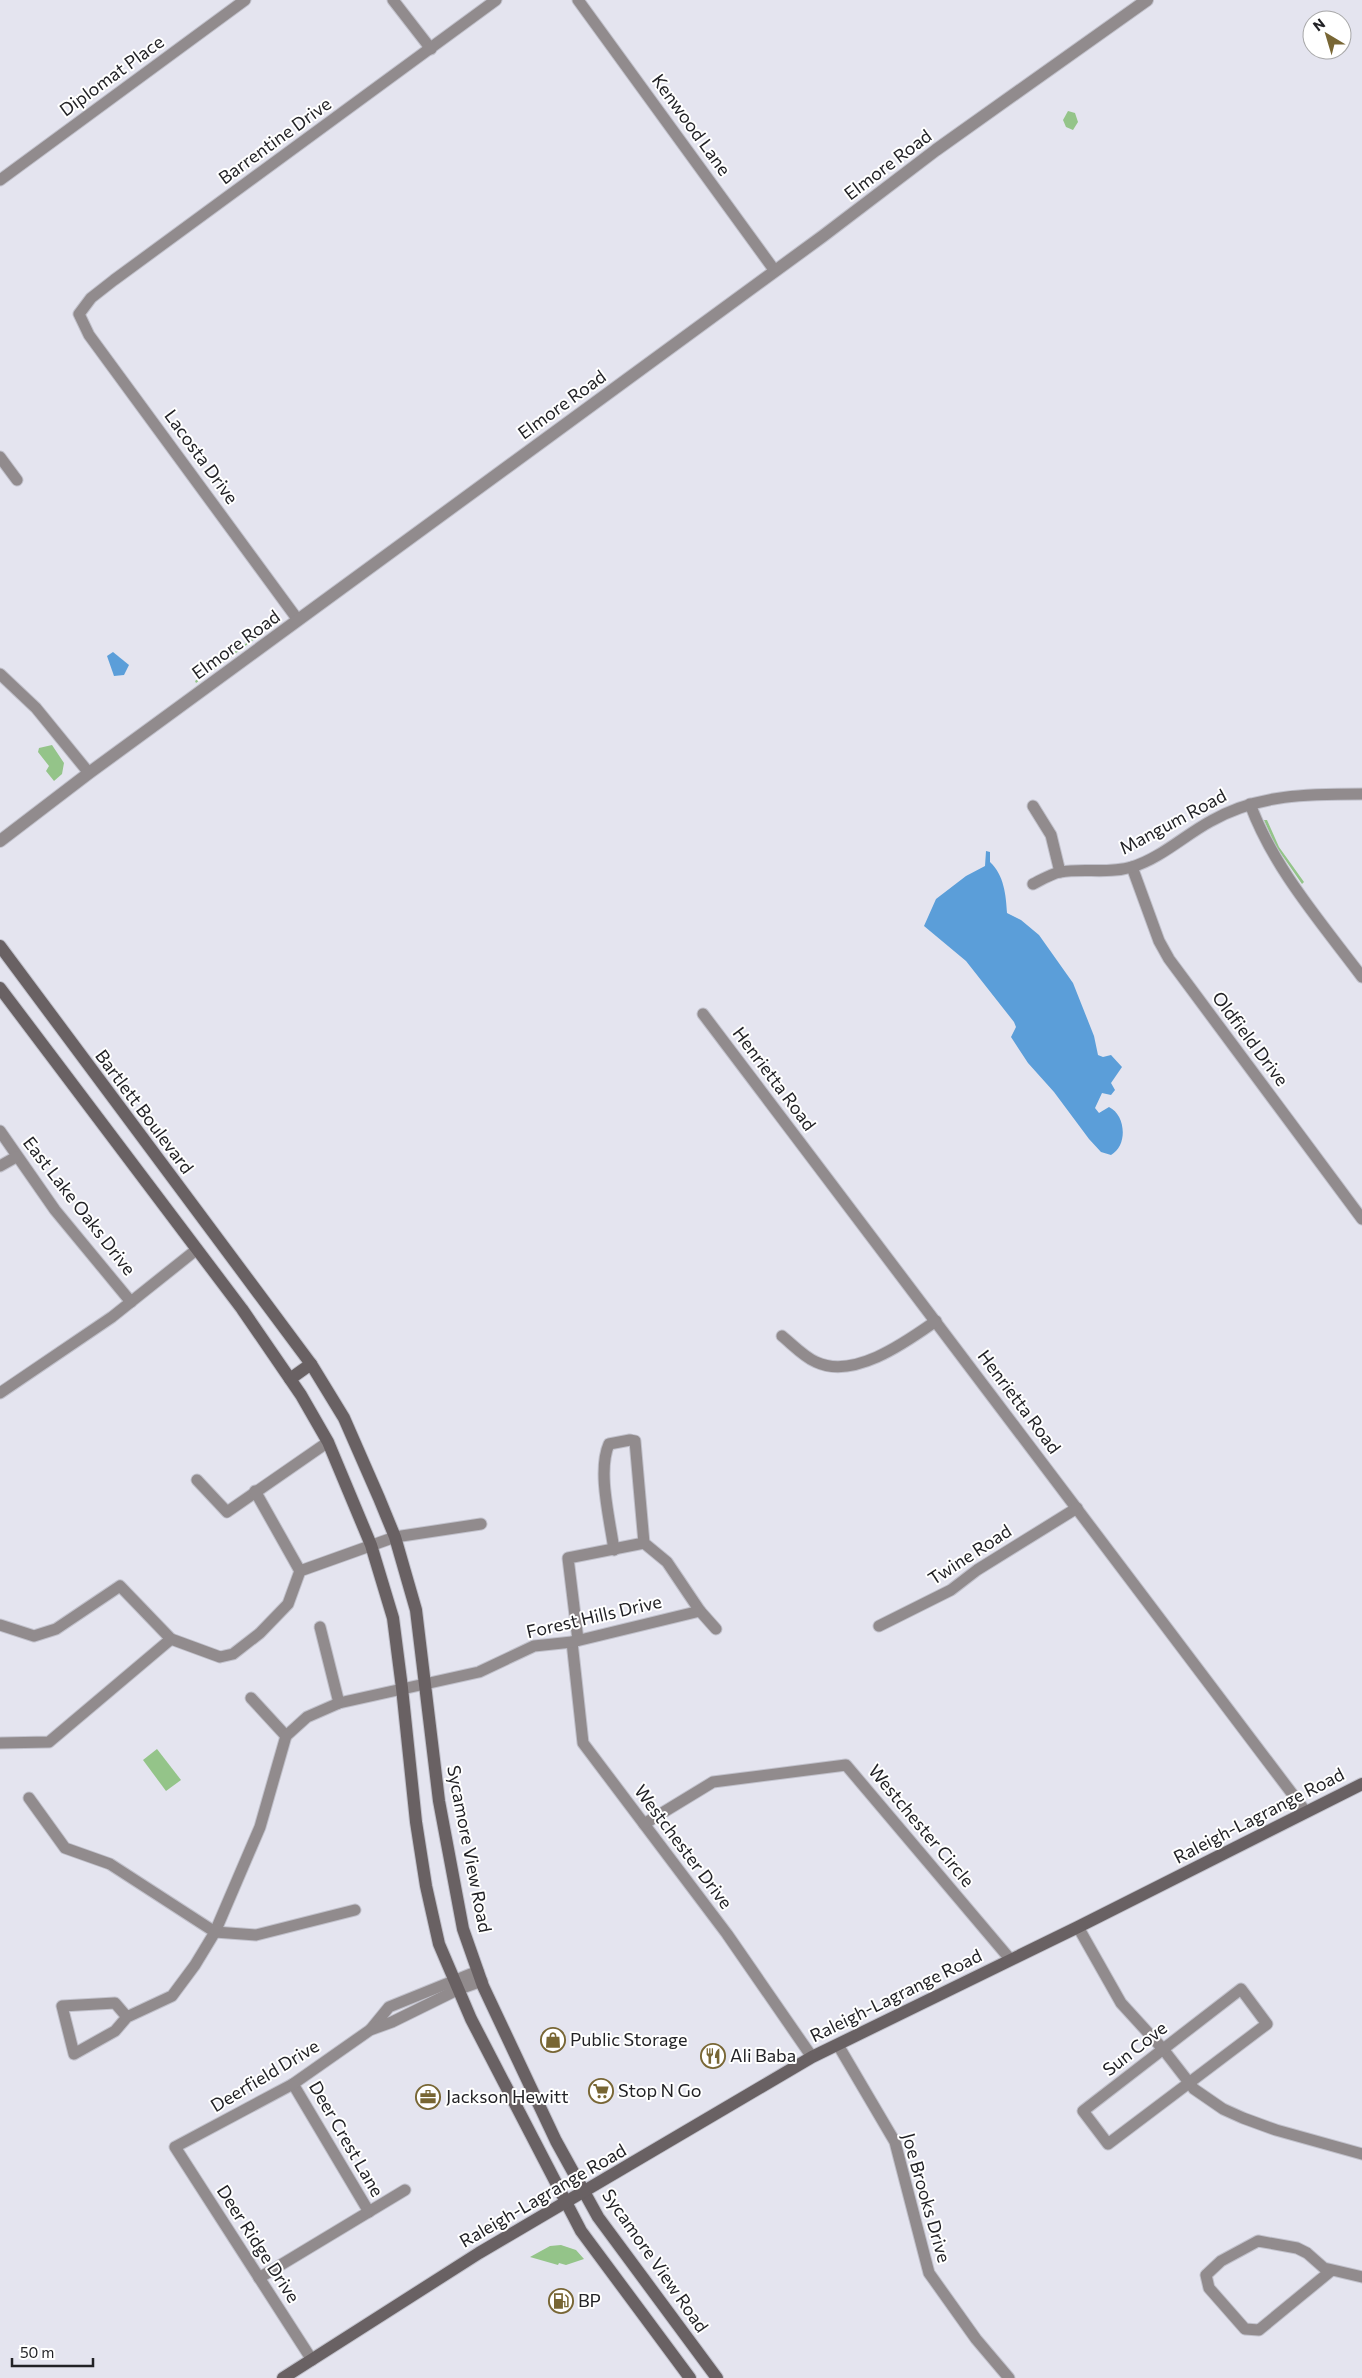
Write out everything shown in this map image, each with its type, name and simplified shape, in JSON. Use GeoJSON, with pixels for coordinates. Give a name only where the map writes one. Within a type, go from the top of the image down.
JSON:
{"type":"FeatureCollection","features":[{"type":"Feature","properties":{"kind":"main road","name":"Bartlett Boulevard"},"geometry":{"type":"LineString","coordinates":[[0,946],[261,1298]]}},
{"type":"Feature","properties":{"kind":"main road"},"geometry":{"type":"LineString","coordinates":[[0,988],[242,1309],[290,1379],[328,1442],[376,1543],[393,1618],[407,1687],[416,1822],[426,1886],[440,1944],[484,2044],[581,2230],[690,2378]]}},
{"type":"Feature","properties":{"kind":"main road"},"geometry":{"type":"LineString","coordinates":[[86,1102],[105,1088]]}},
{"type":"Feature","properties":{"kind":"main road","name":"Sycamore View Road"},"geometry":{"type":"LineString","coordinates":[[261,1298],[311,1364],[344,1418],[395,1537],[416,1610],[439,1801],[463,1928],[480,1976],[556,2141],[598,2217],[716,2378]]}},
{"type":"Feature","properties":{"kind":"main road"},"geometry":{"type":"LineString","coordinates":[[290,1379],[311,1364]]}},
{"type":"Feature","properties":{"kind":"main road","name":"Raleigh-Lagrange Road"},"geometry":{"type":"LineString","coordinates":[[283,2378],[472,2258],[812,2057],[838,2046],[1010,1959],[1078,1927],[1362,1784]]}},
{"type":"Feature","properties":{"kind":"main road"},"geometry":{"type":"LineString","coordinates":[[484,2044],[505,2033]]}},
{"type":"Feature","properties":{"kind":"main road"},"geometry":{"type":"LineString","coordinates":[[521,2115],[540,2106]]}},
{"type":"Feature","properties":{"kind":"street","name":"Diplomat Place"},"geometry":{"type":"LineString","coordinates":[[0,180],[245,0]]}},
{"type":"Feature","properties":{"kind":"street"},"geometry":{"type":"LineString","coordinates":[[393,0],[431,49]]}},
{"type":"Feature","properties":{"kind":"street","name":"Barrentine Drive"},"geometry":{"type":"LineString","coordinates":[[79,314],[91,298],[114,280],[496,0]]}},
{"type":"Feature","properties":{"kind":"street","name":"Kenwood Lane"},"geometry":{"type":"LineString","coordinates":[[578,0],[775,271]]}},
{"type":"Feature","properties":{"kind":"street","name":"Elmore Road"},"geometry":{"type":"LineString","coordinates":[[0,842],[89,773],[775,271],[936,150],[1147,0]]}},
{"type":"Feature","properties":{"kind":"street","name":"Lacosta Drive"},"geometry":{"type":"LineString","coordinates":[[79,314],[89,336],[298,620]]}},
{"type":"Feature","properties":{"kind":"street"},"geometry":{"type":"LineString","coordinates":[[0,457],[17,480]]}},
{"type":"Feature","properties":{"kind":"street"},"geometry":{"type":"LineString","coordinates":[[0,674],[36,708],[89,773]]}},
{"type":"Feature","properties":{"kind":"street","name":"Mangum Road"},"geometry":{"type":"LineString","coordinates":[[1033,884],[1060,872],[1102,872],[1132,867],[1158,854],[1209,822],[1250,804],[1296,795],[1362,794]]}},
{"type":"Feature","properties":{"kind":"street"},"geometry":{"type":"LineString","coordinates":[[1250,804],[1263,837],[1275,859],[1362,977]]}},
{"type":"Feature","properties":{"kind":"street"},"geometry":{"type":"LineString","coordinates":[[1033,806],[1050,835],[1060,872]]}},
{"type":"Feature","properties":{"kind":"street","name":"Oldfield Drive"},"geometry":{"type":"LineString","coordinates":[[1132,867],[1160,941],[1169,959],[1362,1219]]}},
{"type":"Feature","properties":{"kind":"street","name":"Henrietta Road"},"geometry":{"type":"LineString","coordinates":[[703,1014],[1306,1812]]}},
{"type":"Feature","properties":{"kind":"street","name":"East Lake Oaks Drive"},"geometry":{"type":"LineString","coordinates":[[0,1131],[16,1157],[76,1237],[131,1302]]}},
{"type":"Feature","properties":{"kind":"street"},"geometry":{"type":"LineString","coordinates":[[0,1166],[16,1157]]}},
{"type":"Feature","properties":{"kind":"street"},"geometry":{"type":"LineString","coordinates":[[0,1393],[112,1317],[196,1250]]}},
{"type":"Feature","properties":{"kind":"street"},"geometry":{"type":"LineString","coordinates":[[782,1336],[814,1361],[838,1367],[856,1364],[897,1347],[936,1321]]}},
{"type":"Feature","properties":{"kind":"street"},"geometry":{"type":"LineString","coordinates":[[644,1543],[614,1550],[604,1468],[605,1453],[609,1444],[630,1440],[635,1441],[644,1543],[667,1562],[700,1611],[716,1629]]}},
{"type":"Feature","properties":{"kind":"street"},"geometry":{"type":"LineString","coordinates":[[197,1480],[227,1512],[328,1442]]}},
{"type":"Feature","properties":{"kind":"street"},"geometry":{"type":"LineString","coordinates":[[0,1625],[34,1636],[56,1629],[120,1586],[171,1639],[220,1657],[233,1654],[260,1633],[288,1604],[300,1571],[255,1491]]}},
{"type":"Feature","properties":{"kind":"street","name":"Twine Road"},"geometry":{"type":"LineString","coordinates":[[879,1626],[951,1590],[977,1570],[1077,1508]]}},
{"type":"Feature","properties":{"kind":"street"},"geometry":{"type":"LineString","coordinates":[[300,1571],[395,1537],[481,1524]]}},
{"type":"Feature","properties":{"kind":"street","name":"Westchester Drive"},"geometry":{"type":"LineString","coordinates":[[614,1550],[568,1558],[583,1743],[727,1934],[812,2057]]}},
{"type":"Feature","properties":{"kind":"street","name":"Forest Hills Drive"},"geometry":{"type":"LineString","coordinates":[[286,1736],[308,1718],[340,1703],[479,1672],[534,1646],[575,1641],[700,1611]]}},
{"type":"Feature","properties":{"kind":"street"},"geometry":{"type":"LineString","coordinates":[[320,1627],[340,1703]]}},
{"type":"Feature","properties":{"kind":"street"},"geometry":{"type":"LineString","coordinates":[[0,1743],[49,1742],[171,1639]]}},
{"type":"Feature","properties":{"kind":"street"},"geometry":{"type":"LineString","coordinates":[[127,2017],[115,2003],[62,2006],[74,2054],[115,2031],[127,2017],[172,1996],[195,1965],[215,1932],[260,1827],[286,1736],[252,1698]]}},
{"type":"Feature","properties":{"kind":"street","name":"Westchester Circle"},"geometry":{"type":"LineString","coordinates":[[644,1824],[713,1782],[846,1765],[1010,1959]]}},
{"type":"Feature","properties":{"kind":"street"},"geometry":{"type":"LineString","coordinates":[[29,1798],[65,1848],[110,1864],[215,1932],[256,1935],[355,1910]]}},
{"type":"Feature","properties":{"kind":"street"},"geometry":{"type":"LineString","coordinates":[[1078,1927],[1121,2003],[1163,2049],[1194,2089],[1223,2109],[1243,2118],[1362,2154]]}},
{"type":"Feature","properties":{"kind":"street","name":"Deerfield Drive"},"geometry":{"type":"LineString","coordinates":[[175,2147],[294,2084],[370,2030],[388,2007],[458,1985],[480,1976]]}},
{"type":"Feature","properties":{"kind":"street","name":"Sun Cove"},"geometry":{"type":"LineString","coordinates":[[1241,1989],[1267,2024],[1190,2084],[1108,2144],[1083,2111],[1163,2049],[1241,1989]]}},
{"type":"Feature","properties":{"kind":"street","name":"Joe Brooks Drive"},"geometry":{"type":"LineString","coordinates":[[838,2046],[895,2142],[929,2273],[976,2339],[1009,2378]]}},
{"type":"Feature","properties":{"kind":"street","name":"Deer Crest Lane"},"geometry":{"type":"LineString","coordinates":[[294,2084],[369,2212]]}},
{"type":"Feature","properties":{"kind":"street","name":"Deer Ridge Drive"},"geometry":{"type":"LineString","coordinates":[[175,2147],[312,2360]]}},
{"type":"Feature","properties":{"kind":"street"},"geometry":{"type":"LineString","coordinates":[[259,2278],[406,2190]]}},
{"type":"Feature","properties":{"kind":"street"},"geometry":{"type":"LineString","coordinates":[[1332,2270],[1259,2330],[1245,2329],[1209,2288],[1206,2275],[1221,2261],[1258,2241],[1297,2248],[1308,2253],[1324,2268],[1362,2277]]}},
{"type":"Feature","properties":{"kind":"green space"},"geometry":{"type":"Polygon","coordinates":[[[1068,111],[1075,113],[1078,122],[1073,130],[1066,127],[1063,120],[1068,111]]]}},
{"type":"Feature","properties":{"kind":"green space"},"geometry":{"type":"Polygon","coordinates":[[[275,619],[277,620],[272,626],[196,683],[195,681],[271,625],[275,619]]]}},
{"type":"Feature","properties":{"kind":"green space"},"geometry":{"type":"Polygon","coordinates":[[[52,745],[64,763],[62,774],[54,781],[46,771],[49,766],[38,752],[39,748],[52,745]]]}},
{"type":"Feature","properties":{"kind":"green space"},"geometry":{"type":"Polygon","coordinates":[[[1264,820],[1267,820],[1279,847],[1304,882],[1302,884],[1275,845],[1264,820]]]}},
{"type":"Feature","properties":{"kind":"green space"},"geometry":{"type":"Polygon","coordinates":[[[157,1749],[181,1780],[166,1791],[143,1760],[157,1749]]]}},
{"type":"Feature","properties":{"kind":"green space"},"geometry":{"type":"Polygon","coordinates":[[[561,2245],[576,2250],[584,2259],[566,2265],[559,2263],[558,2265],[530,2257],[550,2246],[561,2245]]]}},
{"type":"Feature","properties":{"kind":"water"},"geometry":{"type":"Polygon","coordinates":[[[113,652],[129,665],[124,675],[114,676],[107,656],[113,652]]]}},
{"type":"Feature","properties":{"kind":"water"},"geometry":{"type":"Polygon","coordinates":[[[986,851],[990,852],[990,862],[1001,879],[1005,892],[1007,913],[1021,920],[1039,935],[1073,983],[1094,1036],[1098,1055],[1103,1057],[1111,1055],[1122,1067],[1111,1083],[1115,1090],[1111,1095],[1102,1093],[1095,1108],[1099,1113],[1109,1107],[1115,1111],[1122,1123],[1123,1131],[1120,1145],[1111,1155],[1101,1152],[1089,1139],[1054,1092],[1028,1063],[1011,1037],[1016,1027],[1014,1022],[966,961],[924,926],[936,899],[966,876],[985,866],[986,851]]]}},
{"type":"Feature","properties":{"kind":"place","name":"Public Storage"},"geometry":{"type":"Point","coordinates":[553,2040]}},
{"type":"Feature","properties":{"kind":"place","name":"Ali Baba"},"geometry":{"type":"Point","coordinates":[713,2056]}},
{"type":"Feature","properties":{"kind":"place","name":"Stop N Go"},"geometry":{"type":"Point","coordinates":[601,2091]}},
{"type":"Feature","properties":{"kind":"place","name":"Jackson Hewitt"},"geometry":{"type":"Point","coordinates":[428,2097]}},
{"type":"Feature","properties":{"kind":"place","name":"BP"},"geometry":{"type":"Point","coordinates":[561,2301]}}]}
